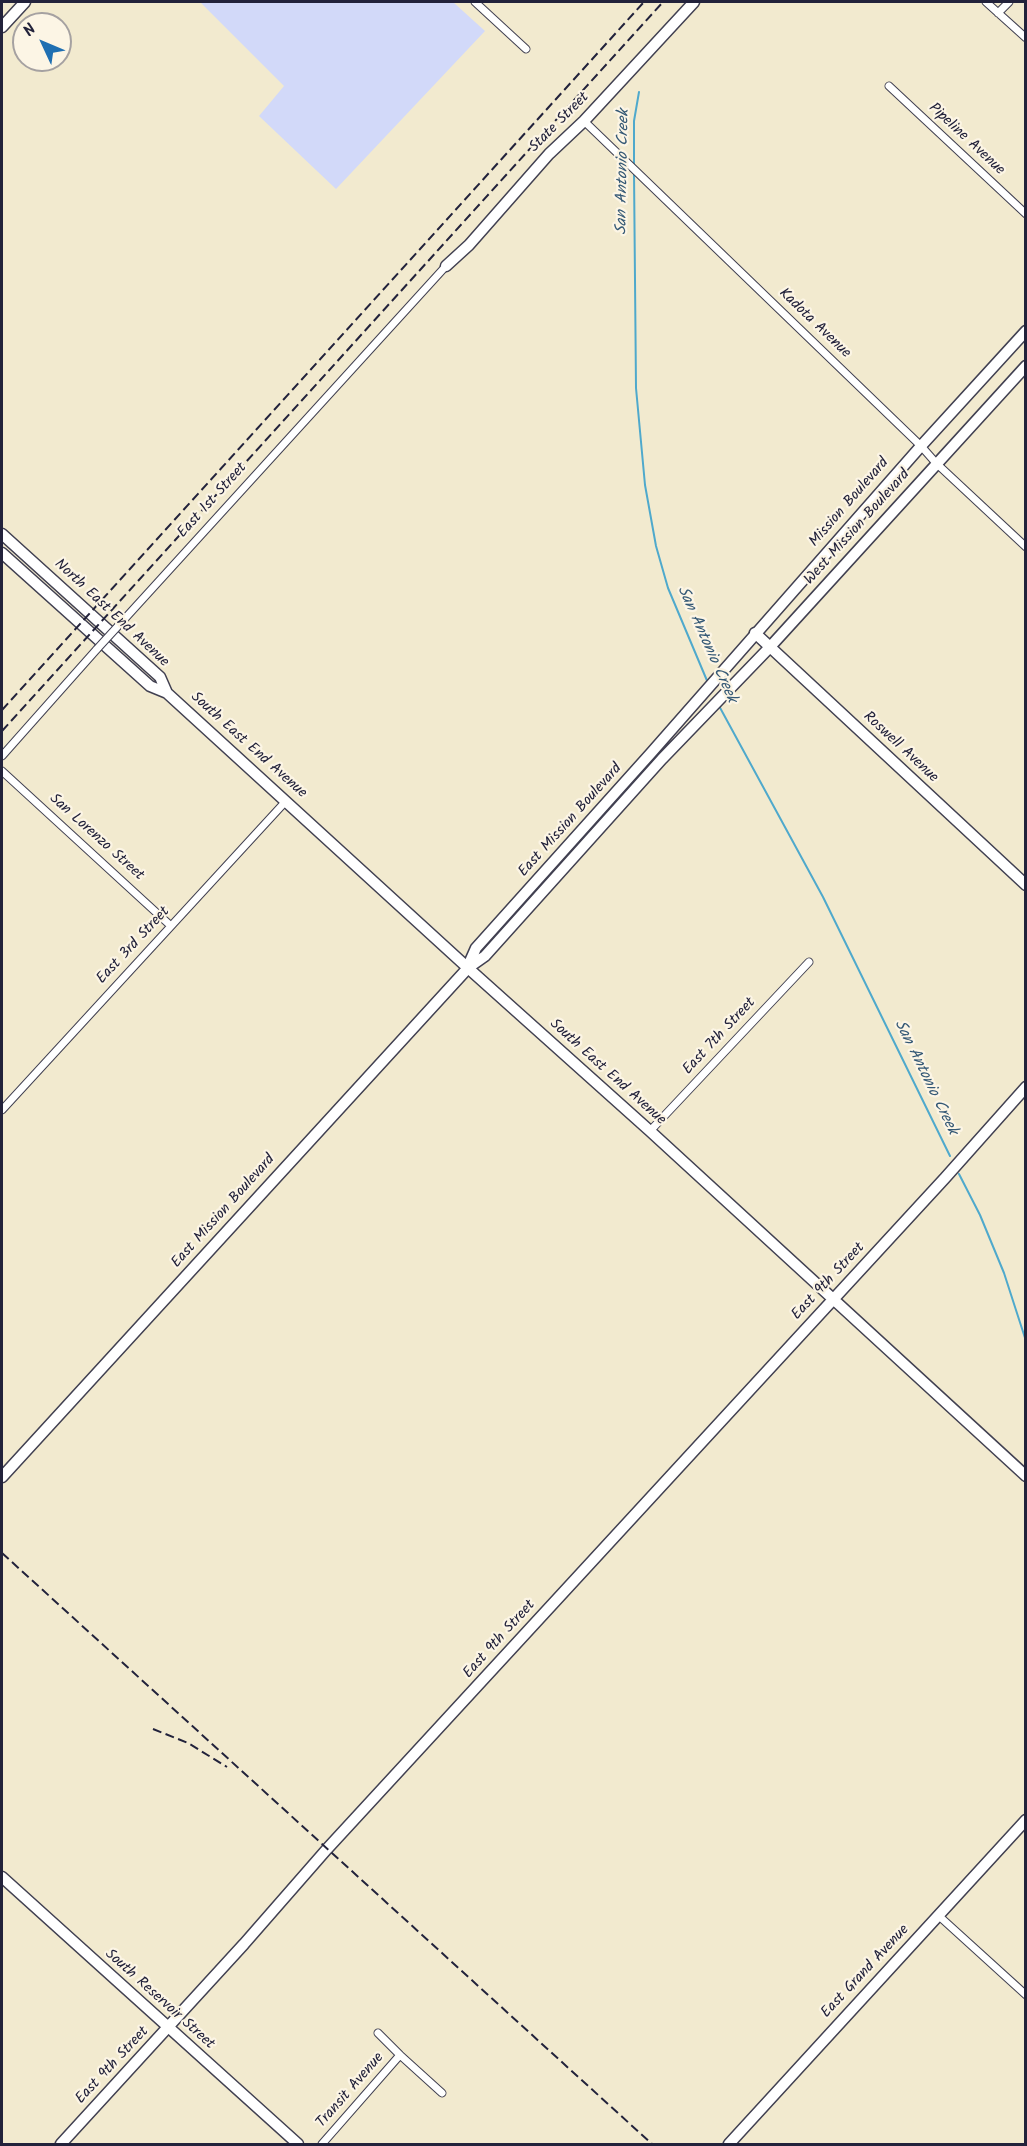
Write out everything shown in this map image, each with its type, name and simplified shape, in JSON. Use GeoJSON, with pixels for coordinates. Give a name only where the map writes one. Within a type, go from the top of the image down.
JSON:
{"type":"FeatureCollection","features":[{"type":"Feature","properties":{"kind":"main road"},"geometry":{"type":"LineString","coordinates":[[2,27],[25,2]]}},
{"type":"Feature","properties":{"kind":"main road","name":"State Street"},"geometry":{"type":"LineString","coordinates":[[446,266],[694,2]]}},
{"type":"Feature","properties":{"kind":"main road","name":"Mission Boulevard"},"geometry":{"type":"LineString","coordinates":[[700,697],[921,446],[1026,331]]}},
{"type":"Feature","properties":{"kind":"main road","name":"West Mission Boulevard"},"geometry":{"type":"LineString","coordinates":[[712,708],[1026,366]]}},
{"type":"Feature","properties":{"kind":"main road","name":"North East End Avenue"},"geometry":{"type":"LineString","coordinates":[[2,534],[160,677],[167,693]]}},
{"type":"Feature","properties":{"kind":"main road","name":"North East End Avenue"},"geometry":{"type":"LineString","coordinates":[[2,552],[150,687],[167,693]]}},
{"type":"Feature","properties":{"kind":"main road","name":"Roswell Avenue"},"geometry":{"type":"LineString","coordinates":[[755,633],[1026,885]]}},
{"type":"Feature","properties":{"kind":"main road","name":"South East End Avenue"},"geometry":{"type":"LineString","coordinates":[[167,693],[1026,1476]]}},
{"type":"Feature","properties":{"kind":"main road","name":"East Mission Boulevard"},"geometry":{"type":"LineString","coordinates":[[468,968],[476,948],[700,697]]}},
{"type":"Feature","properties":{"kind":"main road","name":"East Mission Boulevard"},"geometry":{"type":"LineString","coordinates":[[2,1477],[468,968],[485,956],[662,759],[712,708]]}},
{"type":"Feature","properties":{"kind":"main road","name":"East 9th Street"},"geometry":{"type":"LineString","coordinates":[[61,2145],[168,2029],[327,1849],[1026,1087]]}},
{"type":"Feature","properties":{"kind":"main road","name":"East Grand Avenue"},"geometry":{"type":"LineString","coordinates":[[729,2145],[1026,1820]]}},
{"type":"Feature","properties":{"kind":"main road","name":"South Reservoir Street"},"geometry":{"type":"LineString","coordinates":[[2,1877],[298,2145]]}},
{"type":"Feature","properties":{"kind":"street"},"geometry":{"type":"LineString","coordinates":[[475,2],[526,49]]}},
{"type":"Feature","properties":{"kind":"street"},"geometry":{"type":"LineString","coordinates":[[986,2],[1026,38]]}},
{"type":"Feature","properties":{"kind":"street"},"geometry":{"type":"LineString","coordinates":[[998,13],[1009,2]]}},
{"type":"Feature","properties":{"kind":"street","name":"Pipeline Avenue"},"geometry":{"type":"LineString","coordinates":[[889,86],[1026,214]]}},
{"type":"Feature","properties":{"kind":"street","name":"Kadota Avenue"},"geometry":{"type":"LineString","coordinates":[[584,121],[936,463],[1026,547]]}},
{"type":"Feature","properties":{"kind":"street","name":"East 1st Street"},"geometry":{"type":"LineString","coordinates":[[2,756],[446,266]]}},
{"type":"Feature","properties":{"kind":"street","name":"San Lorenzo Street"},"geometry":{"type":"LineString","coordinates":[[2,771],[171,926]]}},
{"type":"Feature","properties":{"kind":"street","name":"East 3rd Street"},"geometry":{"type":"LineString","coordinates":[[2,1110],[286,801]]}},
{"type":"Feature","properties":{"kind":"street","name":"East 7th Street"},"geometry":{"type":"LineString","coordinates":[[650,1131],[809,962]]}},
{"type":"Feature","properties":{"kind":"street"},"geometry":{"type":"LineString","coordinates":[[939,1916],[1026,1995]]}},
{"type":"Feature","properties":{"kind":"street"},"geometry":{"type":"LineString","coordinates":[[378,2033],[442,2093]]}},
{"type":"Feature","properties":{"kind":"street","name":"Transit Avenue"},"geometry":{"type":"LineString","coordinates":[[322,2145],[400,2055]]}},
{"type":"Feature","properties":{"kind":"shaded area"},"geometry":{"type":"Polygon","coordinates":[[[200,2],[453,2],[485,31],[336,189],[259,116],[284,86],[200,2]]]}},
{"type":"Feature","properties":{"kind":"waterway","name":"San Antonio Creek"},"geometry":{"type":"LineString","coordinates":[[634,166],[634,121],[639,92]]}},
{"type":"Feature","properties":{"kind":"waterway","name":"San Antonio Creek"},"geometry":{"type":"LineString","coordinates":[[634,172],[636,388],[645,485],[656,546],[668,588],[708,683]]}},
{"type":"Feature","properties":{"kind":"waterway","name":"San Antonio Creek"},"geometry":{"type":"LineString","coordinates":[[718,704],[823,897],[950,1156]]}},
{"type":"Feature","properties":{"kind":"waterway","name":"San Antonio Creek"},"geometry":{"type":"LineString","coordinates":[[959,1174],[980,1215],[1004,1273],[1026,1341]]}},
{"type":"Feature","properties":{"kind":"railway"},"geometry":{"type":"LineString","coordinates":[[2,710],[644,2]]}},
{"type":"Feature","properties":{"kind":"railway"},"geometry":{"type":"LineString","coordinates":[[2,731],[663,2]]}},
{"type":"Feature","properties":{"kind":"railway"},"geometry":{"type":"LineString","coordinates":[[2,1553],[652,2144]]}},
{"type":"Feature","properties":{"kind":"railway"},"geometry":{"type":"LineString","coordinates":[[153,1729],[188,1743],[227,1767]]}}]}
